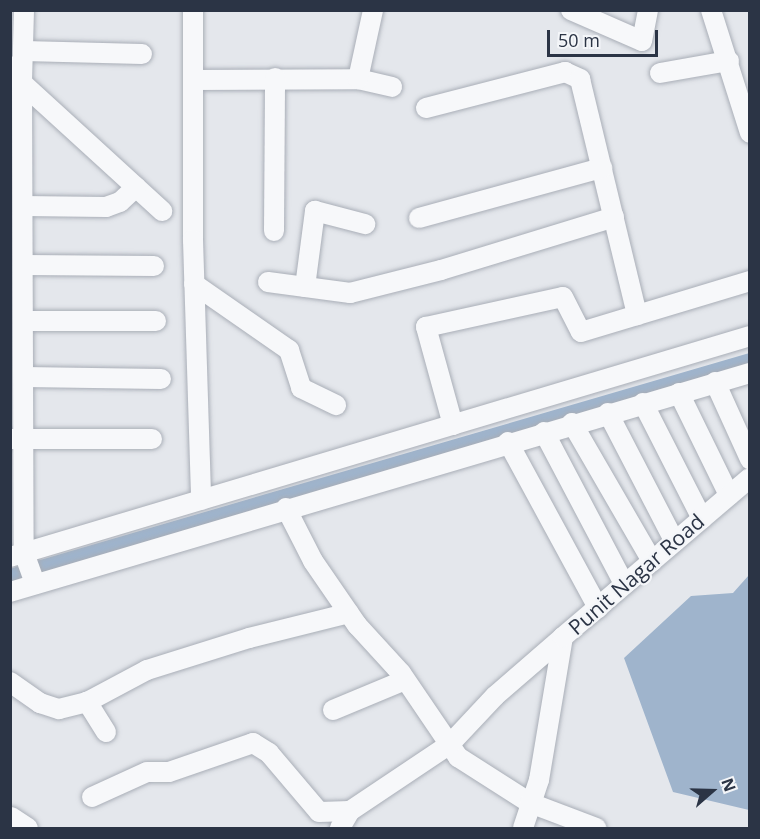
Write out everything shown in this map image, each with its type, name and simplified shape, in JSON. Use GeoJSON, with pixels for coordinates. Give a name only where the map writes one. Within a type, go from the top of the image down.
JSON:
{"type":"FeatureCollection","features":[{"type":"Feature","properties":{"kind":"street"},"geometry":{"type":"LineString","coordinates":[[24,10],[22,83],[16,119],[17,172],[23,206],[17,228],[20,274],[17,555],[35,584]]}},
{"type":"Feature","properties":{"kind":"street"},"geometry":{"type":"LineString","coordinates":[[193,10],[194,284],[201,500]]}},
{"type":"Feature","properties":{"kind":"street"},"geometry":{"type":"LineString","coordinates":[[357,79],[373,10]]}},
{"type":"Feature","properties":{"kind":"street"},"geometry":{"type":"LineString","coordinates":[[571,10],[642,41],[648,10]]}},
{"type":"Feature","properties":{"kind":"street"},"geometry":{"type":"LineString","coordinates":[[711,10],[729,61],[750,134]]}},
{"type":"Feature","properties":{"kind":"street"},"geometry":{"type":"LineString","coordinates":[[24,51],[142,54]]}},
{"type":"Feature","properties":{"kind":"street"},"geometry":{"type":"LineString","coordinates":[[660,73],[729,61]]}},
{"type":"Feature","properties":{"kind":"street"},"geometry":{"type":"LineString","coordinates":[[10,66],[22,83],[162,211]]}},
{"type":"Feature","properties":{"kind":"street"},"geometry":{"type":"LineString","coordinates":[[426,108],[565,72],[574,74],[580,79],[637,315]]}},
{"type":"Feature","properties":{"kind":"street"},"geometry":{"type":"LineString","coordinates":[[274,231],[275,78]]}},
{"type":"Feature","properties":{"kind":"street"},"geometry":{"type":"LineString","coordinates":[[193,80],[357,79],[392,87]]}},
{"type":"Feature","properties":{"kind":"street"},"geometry":{"type":"LineString","coordinates":[[419,218],[602,168]]}},
{"type":"Feature","properties":{"kind":"street"},"geometry":{"type":"LineString","coordinates":[[23,206],[106,207],[120,202],[136,187]]}},
{"type":"Feature","properties":{"kind":"street"},"geometry":{"type":"LineString","coordinates":[[305,287],[315,211],[365,224]]}},
{"type":"Feature","properties":{"kind":"street"},"geometry":{"type":"LineString","coordinates":[[268,282],[350,293],[441,270],[614,217]]}},
{"type":"Feature","properties":{"kind":"street"},"geometry":{"type":"LineString","coordinates":[[20,274],[154,266]]}},
{"type":"Feature","properties":{"kind":"street"},"geometry":{"type":"LineString","coordinates":[[453,425],[426,327],[563,297],[581,332],[750,281]]}},
{"type":"Feature","properties":{"kind":"street"},"geometry":{"type":"LineString","coordinates":[[194,284],[289,350],[301,388],[336,405]]}},
{"type":"Feature","properties":{"kind":"street"},"geometry":{"type":"LineString","coordinates":[[20,328],[156,321]]}},
{"type":"Feature","properties":{"kind":"street"},"geometry":{"type":"LineString","coordinates":[[17,555],[750,336]]}},
{"type":"Feature","properties":{"kind":"street"},"geometry":{"type":"LineString","coordinates":[[10,592],[572,423],[715,382],[749,375]]}},
{"type":"Feature","properties":{"kind":"street"},"geometry":{"type":"LineString","coordinates":[[20,384],[161,379]]}},
{"type":"Feature","properties":{"kind":"street"},"geometry":{"type":"LineString","coordinates":[[715,382],[750,459]]}},
{"type":"Feature","properties":{"kind":"street"},"geometry":{"type":"LineString","coordinates":[[679,393],[729,495]]}},
{"type":"Feature","properties":{"kind":"street"},"geometry":{"type":"LineString","coordinates":[[643,403],[702,519]]}},
{"type":"Feature","properties":{"kind":"street"},"geometry":{"type":"LineString","coordinates":[[608,413],[675,542]]}},
{"type":"Feature","properties":{"kind":"street"},"geometry":{"type":"LineString","coordinates":[[572,423],[652,561]]}},
{"type":"Feature","properties":{"kind":"street"},"geometry":{"type":"LineString","coordinates":[[544,432],[624,584]]}},
{"type":"Feature","properties":{"kind":"street"},"geometry":{"type":"LineString","coordinates":[[17,439],[152,439]]}},
{"type":"Feature","properties":{"kind":"street"},"geometry":{"type":"LineString","coordinates":[[508,442],[598,608]]}},
{"type":"Feature","properties":{"kind":"street","name":"Punit Nagar Road"},"geometry":{"type":"LineString","coordinates":[[523,828],[539,780],[563,637],[750,478]]}},
{"type":"Feature","properties":{"kind":"street"},"geometry":{"type":"LineString","coordinates":[[286,508],[313,561],[349,613],[405,680],[458,757],[530,803],[596,828]]}},
{"type":"Feature","properties":{"kind":"street"},"geometry":{"type":"LineString","coordinates":[[10,682],[40,703],[59,709],[87,702],[147,670],[249,638],[349,613]]}},
{"type":"Feature","properties":{"kind":"street"},"geometry":{"type":"LineString","coordinates":[[340,828],[350,811],[450,744],[495,696],[563,637]]}},
{"type":"Feature","properties":{"kind":"street"},"geometry":{"type":"LineString","coordinates":[[333,710],[405,680]]}},
{"type":"Feature","properties":{"kind":"street"},"geometry":{"type":"LineString","coordinates":[[87,702],[106,732]]}},
{"type":"Feature","properties":{"kind":"street"},"geometry":{"type":"LineString","coordinates":[[92,797],[147,772],[169,771],[253,743],[269,753],[319,812],[350,811]]}},
{"type":"Feature","properties":{"kind":"street"},"geometry":{"type":"LineString","coordinates":[[11,817],[28,828]]}},
{"type":"Feature","properties":{"kind":"water"},"geometry":{"type":"Polygon","coordinates":[[[749,575],[749,810],[673,792],[624,658],[691,596],[733,593],[749,575]]]}},
{"type":"Feature","properties":{"kind":"waterway"},"geometry":{"type":"LineString","coordinates":[[10,576],[750,360]]}}]}
